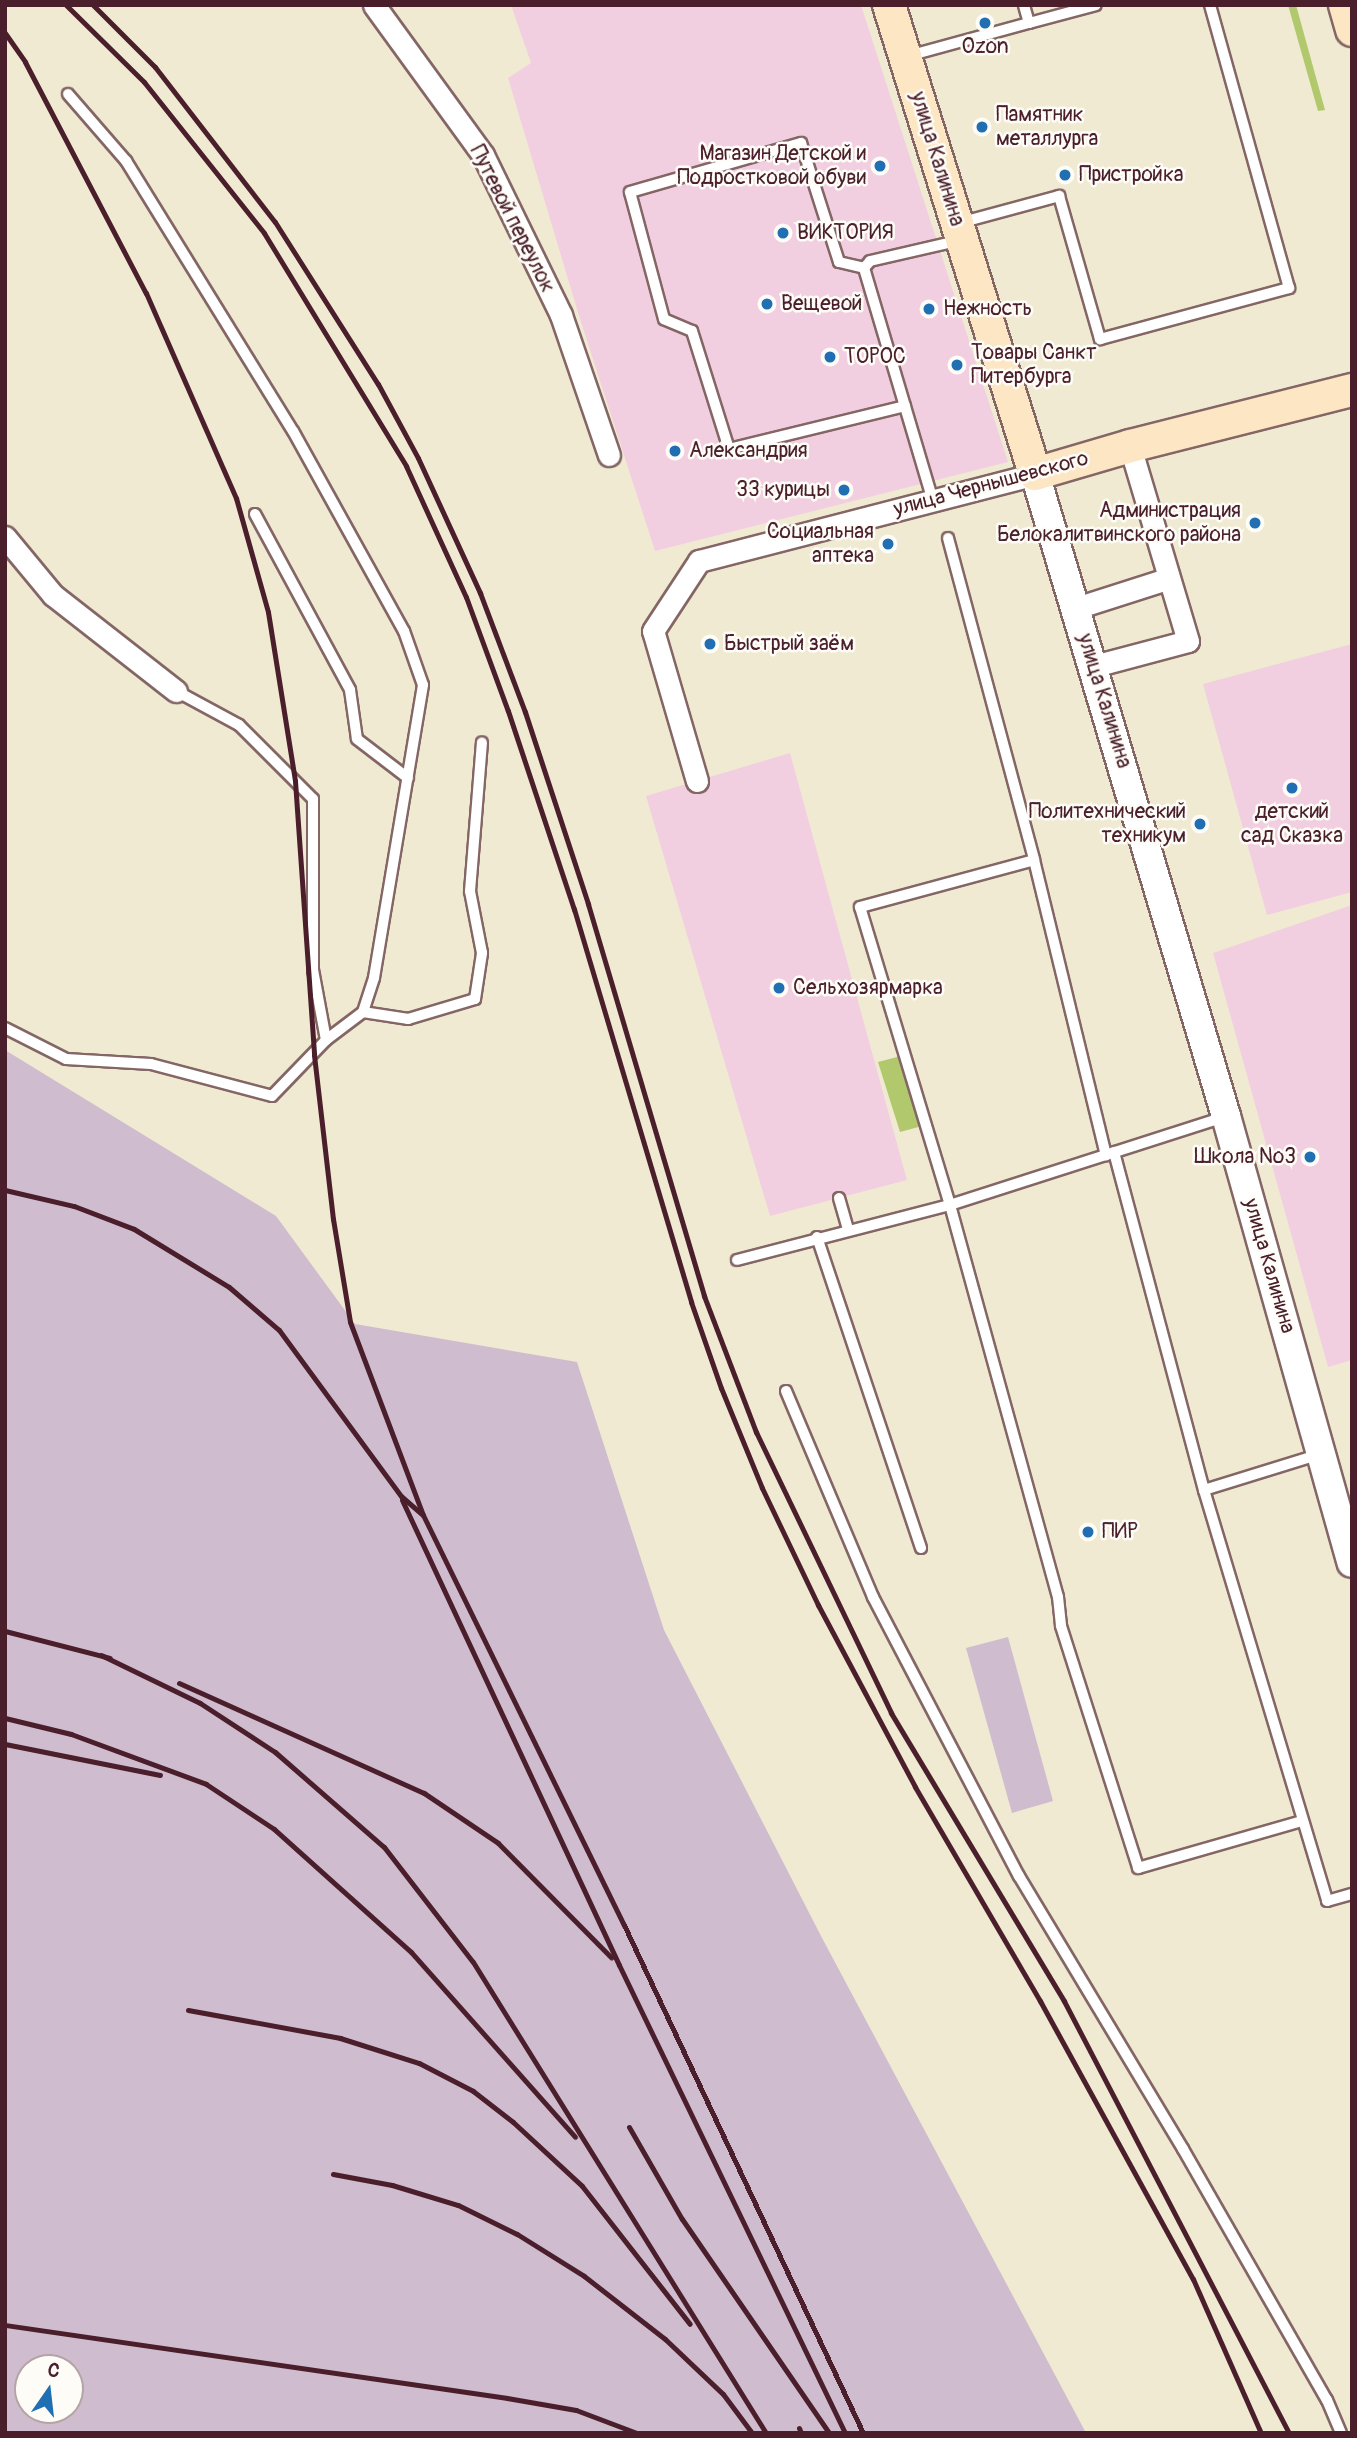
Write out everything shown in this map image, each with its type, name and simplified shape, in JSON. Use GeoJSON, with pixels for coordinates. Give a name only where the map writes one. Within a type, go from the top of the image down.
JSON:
{"type":"FeatureCollection","features":[{"type":"Feature","properties":{"kind":"main road","name":"улица Калинина"},"geometry":{"type":"LineString","coordinates":[[889,5],[1035,474]]}},
{"type":"Feature","properties":{"kind":"main road"},"geometry":{"type":"LineString","coordinates":[[1345,5],[1352,30]]}},
{"type":"Feature","properties":{"kind":"main road","name":"улица Чернышевского"},"geometry":{"type":"LineString","coordinates":[[1035,474],[1130,446],[1350,395]]}},
{"type":"Feature","properties":{"kind":"street","name":"Путевой переулок"},"geometry":{"type":"LineString","coordinates":[[374,5],[483,155],[561,315],[609,455]]}},
{"type":"Feature","properties":{"kind":"street"},"geometry":{"type":"LineString","coordinates":[[1094,666],[1188,641],[1167,579],[1130,446]]}},
{"type":"Feature","properties":{"kind":"street","name":"улица Чернышевского"},"geometry":{"type":"LineString","coordinates":[[697,781],[653,631],[699,561],[1035,474]]}},
{"type":"Feature","properties":{"kind":"street","name":"улица Калинина"},"geometry":{"type":"LineString","coordinates":[[1035,474],[1226,1116],[1352,1563]]}},
{"type":"Feature","properties":{"kind":"street"},"geometry":{"type":"LineString","coordinates":[[5,537],[53,595],[176,691]]}},
{"type":"Feature","properties":{"kind":"street"},"geometry":{"type":"LineString","coordinates":[[1076,608],[1167,579]]}},
{"type":"Feature","properties":{"kind":"lane"},"geometry":{"type":"LineString","coordinates":[[1024,5],[1029,23]]}},
{"type":"Feature","properties":{"kind":"lane"},"geometry":{"type":"LineString","coordinates":[[906,57],[1096,5]]}},
{"type":"Feature","properties":{"kind":"lane"},"geometry":{"type":"LineString","coordinates":[[864,268],[870,261],[1059,196],[1100,339],[1289,288],[1210,5]]}},
{"type":"Feature","properties":{"kind":"lane"},"geometry":{"type":"LineString","coordinates":[[5,1028],[66,1059],[151,1064],[272,1096],[326,1040],[363,1012],[374,978],[423,685],[404,631],[293,430],[126,161],[68,94]]}},
{"type":"Feature","properties":{"kind":"lane"},"geometry":{"type":"LineString","coordinates":[[864,268],[839,262],[801,144],[630,191],[664,319],[692,331],[729,449],[905,406]]}},
{"type":"Feature","properties":{"kind":"lane"},"geometry":{"type":"LineString","coordinates":[[864,268],[933,501]]}},
{"type":"Feature","properties":{"kind":"lane"},"geometry":{"type":"LineString","coordinates":[[254,514],[350,690],[357,739],[408,778]]}},
{"type":"Feature","properties":{"kind":"lane"},"geometry":{"type":"LineString","coordinates":[[948,538],[1110,1154],[1204,1490],[1302,1821],[1327,1901],[1352,1894]]}},
{"type":"Feature","properties":{"kind":"lane"},"geometry":{"type":"LineString","coordinates":[[176,691],[239,726],[313,799],[313,970],[326,1040]]}},
{"type":"Feature","properties":{"kind":"lane"},"geometry":{"type":"LineString","coordinates":[[363,1012],[408,1019],[475,999],[482,953],[470,891],[482,742]]}},
{"type":"Feature","properties":{"kind":"lane"},"geometry":{"type":"LineString","coordinates":[[1034,860],[860,907],[950,1205],[1058,1597],[1060,1626],[1138,1868],[1302,1821]]}},
{"type":"Feature","properties":{"kind":"lane"},"geometry":{"type":"LineString","coordinates":[[737,1261],[817,1237],[950,1205],[1226,1116]]}},
{"type":"Feature","properties":{"kind":"lane"},"geometry":{"type":"LineString","coordinates":[[839,1198],[848,1230]]}},
{"type":"Feature","properties":{"kind":"lane"},"geometry":{"type":"LineString","coordinates":[[817,1237],[921,1548]]}},
{"type":"Feature","properties":{"kind":"lane"},"geometry":{"type":"LineString","coordinates":[[786,1391],[873,1597],[1019,1876],[1183,2149],[1327,2400],[1340,2433]]}},
{"type":"Feature","properties":{"kind":"lane"},"geometry":{"type":"LineString","coordinates":[[1204,1490],[1322,1453]]}},
{"type":"Feature","properties":{"kind":"shaded area"},"geometry":{"type":"Polygon","coordinates":[[[511,5],[861,5],[1008,462],[655,551],[579,316],[508,78],[531,63],[511,5]]]}},
{"type":"Feature","properties":{"kind":"shaded area","name":"детский сад Сказка"},"geometry":{"type":"Polygon","coordinates":[[[1352,644],[1352,892],[1267,915],[1203,684],[1352,644]]]}},
{"type":"Feature","properties":{"kind":"shaded area","name":"Сельхозярмарка"},"geometry":{"type":"Polygon","coordinates":[[[790,753],[907,1180],[770,1216],[646,796],[790,753]]]}},
{"type":"Feature","properties":{"kind":"shaded area","name":"Школа №3"},"geometry":{"type":"Polygon","coordinates":[[[1352,905],[1352,1360],[1328,1367],[1213,953],[1352,905]]]}},
{"type":"Feature","properties":{"kind":"shaded area"},"geometry":{"type":"Polygon","coordinates":[[[5,1050],[276,1216],[355,1324],[577,1362],[664,1630],[821,1936],[1086,2433],[5,2433],[5,1050]]]}},
{"type":"Feature","properties":{"kind":"shaded area"},"geometry":{"type":"Polygon","coordinates":[[[1008,1637],[1053,1801],[1012,1813],[966,1648],[1008,1637]]]}},
{"type":"Feature","properties":{"kind":"green space"},"geometry":{"type":"Polygon","coordinates":[[[1288,5],[1296,5],[1325,110],[1318,111],[1288,5]]]}},
{"type":"Feature","properties":{"kind":"green space"},"geometry":{"type":"Polygon","coordinates":[[[901,1056],[922,1126],[900,1132],[878,1062],[901,1056]]]}},
{"type":"Feature","properties":{"kind":"railway"},"geometry":{"type":"LineString","coordinates":[[66,5],[144,82],[264,233],[406,466],[466,597],[508,711],[574,909],[691,1302],[721,1388],[762,1488],[818,1605],[915,1787],[1040,2001],[1193,2279],[1261,2433]]}},
{"type":"Feature","properties":{"kind":"railway"},"geometry":{"type":"LineString","coordinates":[[93,5],[155,67],[275,222],[378,384],[418,458],[480,593],[525,712],[588,904],[704,1296],[756,1432],[891,1713],[1064,2001],[1289,2433]]}},
{"type":"Feature","properties":{"kind":"railway"},"geometry":{"type":"LineString","coordinates":[[5,33],[25,62],[146,293],[236,498],[268,612],[295,781],[314,1055],[333,1219],[350,1322],[423,1515]]}},
{"type":"Feature","properties":{"kind":"railway"},"geometry":{"type":"LineString","coordinates":[[5,1190],[74,1206],[134,1229],[229,1287],[279,1330],[401,1496],[423,1515],[624,1925],[863,2433]]}},
{"type":"Feature","properties":{"kind":"railway"},"geometry":{"type":"LineString","coordinates":[[402,1500],[619,1965],[845,2433]]}},
{"type":"Feature","properties":{"kind":"railway"},"geometry":{"type":"LineString","coordinates":[[5,1631],[110,1658]]}},
{"type":"Feature","properties":{"kind":"railway"},"geometry":{"type":"LineString","coordinates":[[101,1655],[200,1703],[275,1752],[384,1847],[473,1962],[766,2433]]}},
{"type":"Feature","properties":{"kind":"railway"},"geometry":{"type":"LineString","coordinates":[[179,1683],[424,1793],[498,1843],[611,1957]]}},
{"type":"Feature","properties":{"kind":"railway"},"geometry":{"type":"LineString","coordinates":[[5,1718],[71,1734],[206,1784],[274,1829],[411,1952],[575,2137]]}},
{"type":"Feature","properties":{"kind":"railway"},"geometry":{"type":"LineString","coordinates":[[5,1744],[160,1775]]}},
{"type":"Feature","properties":{"kind":"railway"},"geometry":{"type":"LineString","coordinates":[[188,2010],[340,2038],[419,2063],[473,2091],[513,2122],[582,2186],[690,2324]]}},
{"type":"Feature","properties":{"kind":"railway"},"geometry":{"type":"LineString","coordinates":[[629,2127],[682,2219],[829,2433]]}},
{"type":"Feature","properties":{"kind":"railway"},"geometry":{"type":"LineString","coordinates":[[333,2174],[392,2185],[458,2205],[517,2234],[584,2276],[665,2339],[723,2394],[752,2433]]}},
{"type":"Feature","properties":{"kind":"railway"},"geometry":{"type":"LineString","coordinates":[[5,2325],[507,2398],[576,2410],[637,2433]]}},
{"type":"Feature","properties":{"kind":"railway"},"geometry":{"type":"LineString","coordinates":[[799,2428],[801,2433]]}},
{"type":"Feature","properties":{"kind":"place","name":"Ozon"},"geometry":{"type":"Point","coordinates":[985,23]}},
{"type":"Feature","properties":{"kind":"place","name":"Памятник металлурга"},"geometry":{"type":"Point","coordinates":[982,127]}},
{"type":"Feature","properties":{"kind":"place","name":"Магазин Детской и Подростковой обуви"},"geometry":{"type":"Point","coordinates":[880,166]}},
{"type":"Feature","properties":{"kind":"place","name":"Пристройка"},"geometry":{"type":"Point","coordinates":[1065,175]}},
{"type":"Feature","properties":{"kind":"place","name":"ВИКТОРИЯ"},"geometry":{"type":"Point","coordinates":[783,233]}},
{"type":"Feature","properties":{"kind":"place","name":"Вещевой"},"geometry":{"type":"Point","coordinates":[767,304]}},
{"type":"Feature","properties":{"kind":"place","name":"Нежность"},"geometry":{"type":"Point","coordinates":[929,309]}},
{"type":"Feature","properties":{"kind":"place","name":"ТОРОС"},"geometry":{"type":"Point","coordinates":[830,357]}},
{"type":"Feature","properties":{"kind":"place","name":"Товары Санкт Питербурга"},"geometry":{"type":"Point","coordinates":[957,365]}},
{"type":"Feature","properties":{"kind":"place","name":"Александрия"},"geometry":{"type":"Point","coordinates":[675,451]}},
{"type":"Feature","properties":{"kind":"place","name":"33 курицы"},"geometry":{"type":"Point","coordinates":[844,490]}},
{"type":"Feature","properties":{"kind":"place","name":"Администрация Белокалитвинского района"},"geometry":{"type":"Point","coordinates":[1255,523]}},
{"type":"Feature","properties":{"kind":"place","name":"Социальная аптека"},"geometry":{"type":"Point","coordinates":[888,544]}},
{"type":"Feature","properties":{"kind":"place","name":"Быстрый заём"},"geometry":{"type":"Point","coordinates":[710,644]}},
{"type":"Feature","properties":{"kind":"place","name":"детский сад Сказка"},"geometry":{"type":"Point","coordinates":[1292,788]}},
{"type":"Feature","properties":{"kind":"place","name":"Политехнический техникум"},"geometry":{"type":"Point","coordinates":[1200,824]}},
{"type":"Feature","properties":{"kind":"place","name":"Сельхозярмарка"},"geometry":{"type":"Point","coordinates":[779,988]}},
{"type":"Feature","properties":{"kind":"place","name":"Школа №3"},"geometry":{"type":"Point","coordinates":[1310,1157]}},
{"type":"Feature","properties":{"kind":"place","name":"ПИР"},"geometry":{"type":"Point","coordinates":[1088,1532]}}]}
